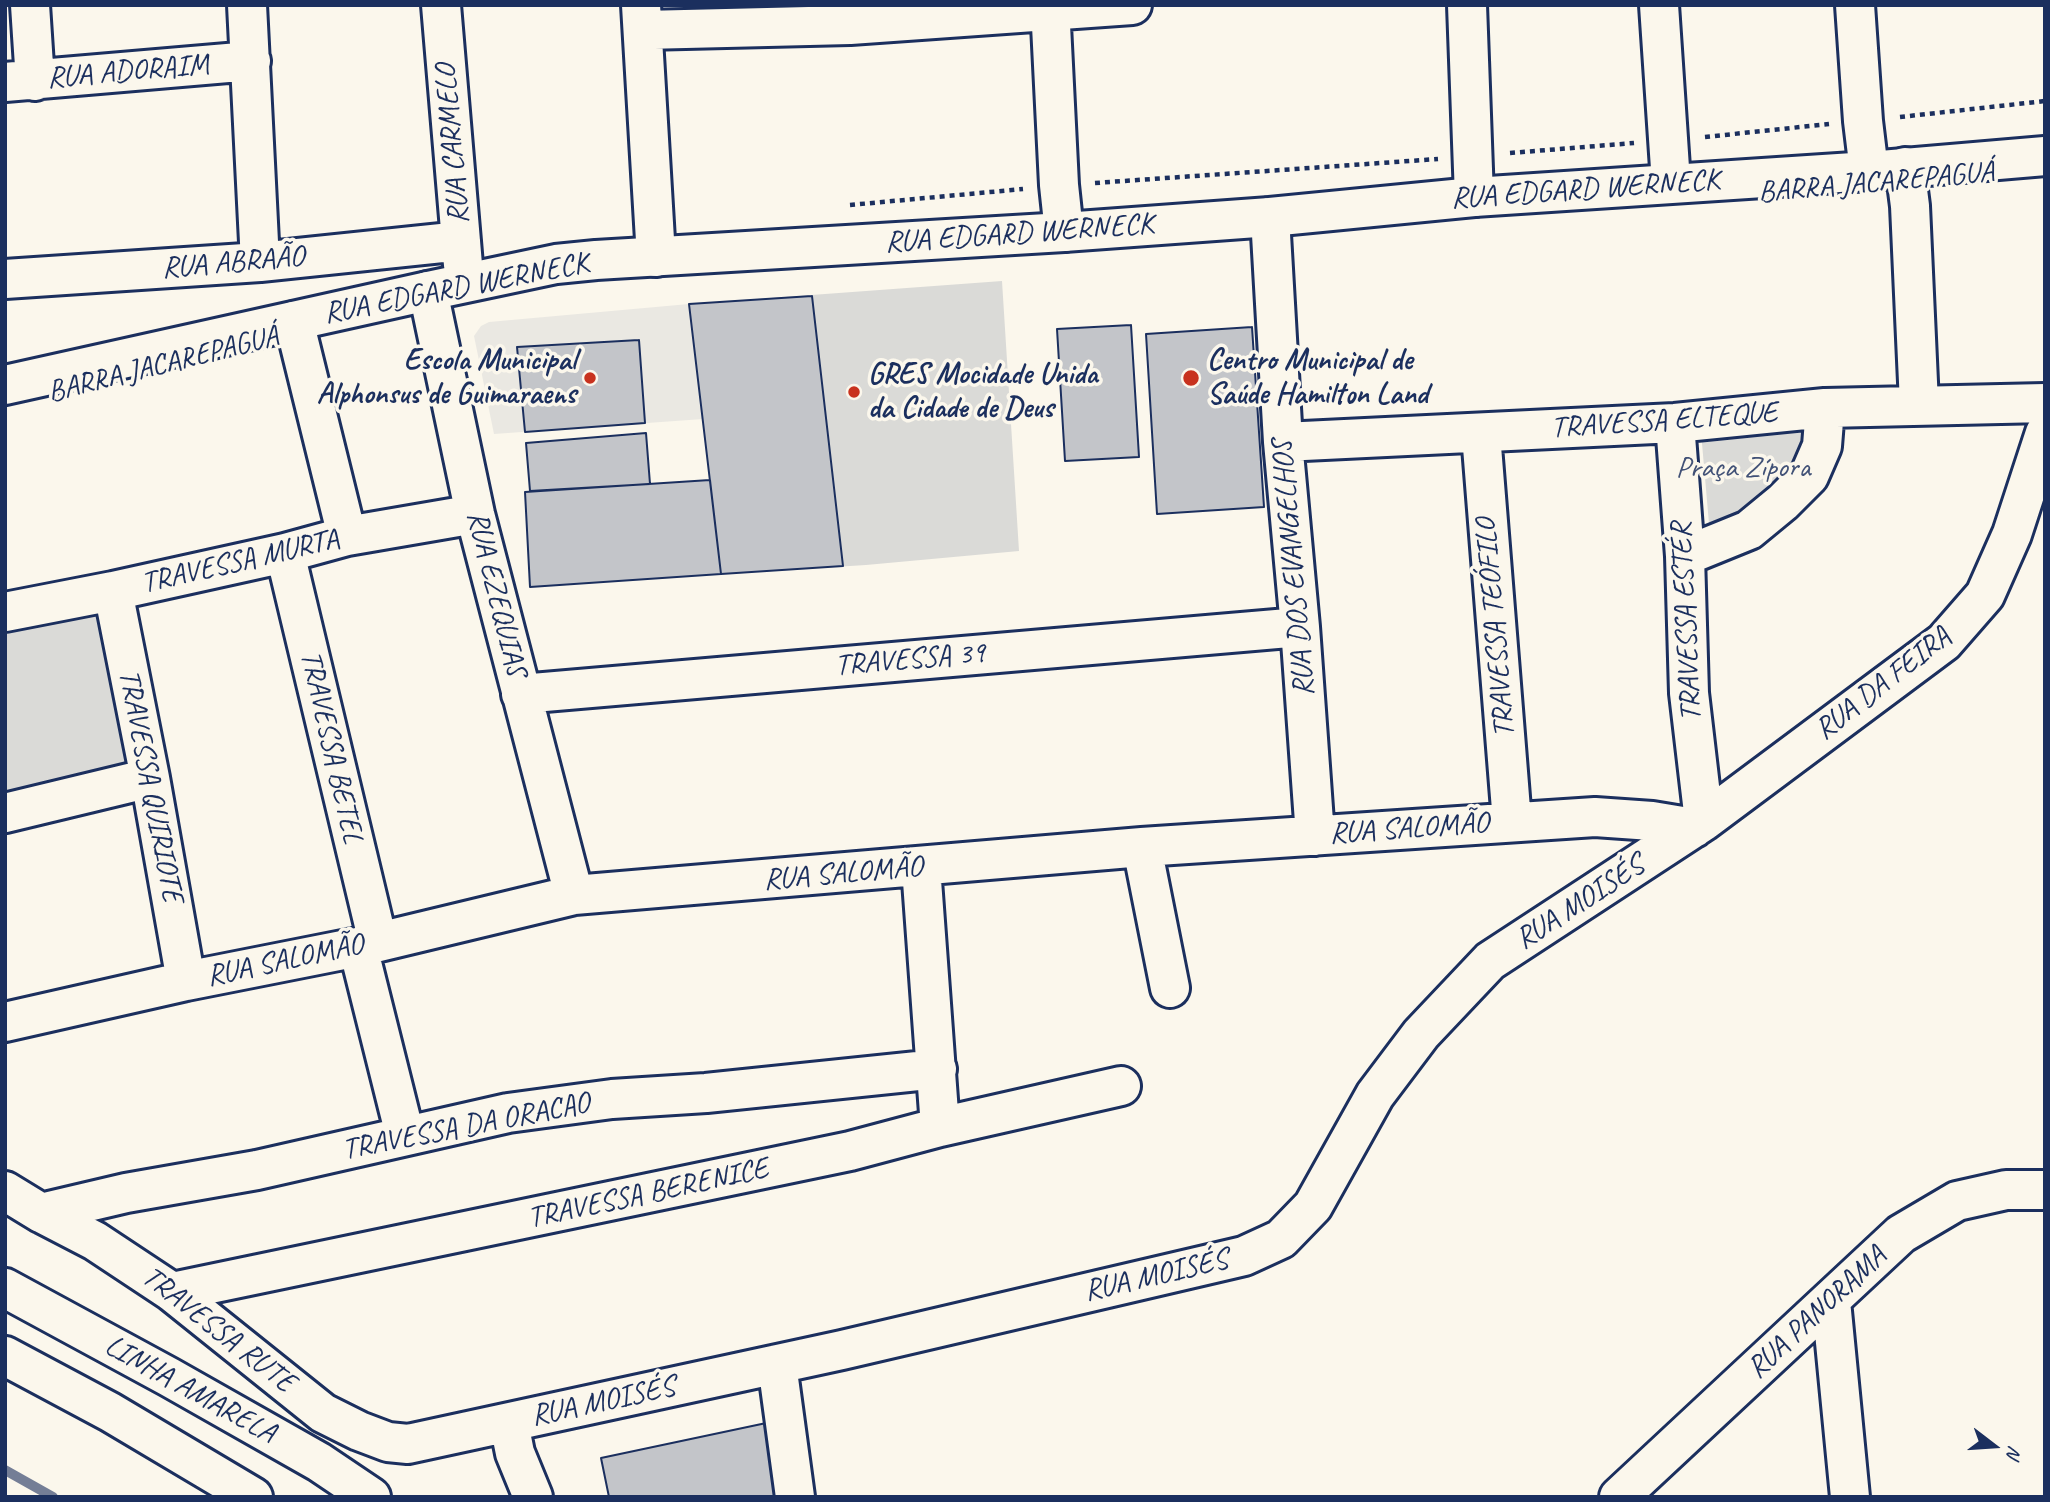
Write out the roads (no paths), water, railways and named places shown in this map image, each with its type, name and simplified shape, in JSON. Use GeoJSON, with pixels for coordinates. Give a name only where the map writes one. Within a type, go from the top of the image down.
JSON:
{"type":"FeatureCollection","features":[{"type":"Feature","properties":{"kind":"main road"},"geometry":{"type":"LineString","coordinates":[[20,81],[30,5]]}},
{"type":"Feature","properties":{"kind":"main road"},"geometry":{"type":"LineString","coordinates":[[247,5],[260,262]]}},
{"type":"Feature","properties":{"kind":"main road","name":"RUA CARMELO"},"geometry":{"type":"LineString","coordinates":[[441,5],[465,283]]}},
{"type":"Feature","properties":{"kind":"main road"},"geometry":{"type":"LineString","coordinates":[[656,257],[643,18],[850,15],[1132,5]]}},
{"type":"Feature","properties":{"kind":"main road"},"geometry":{"type":"LineString","coordinates":[[1467,5],[1474,197]]}},
{"type":"Feature","properties":{"kind":"main road"},"geometry":{"type":"LineString","coordinates":[[1659,5],[1671,183]]}},
{"type":"Feature","properties":{"kind":"main road"},"geometry":{"type":"LineString","coordinates":[[1854,5],[1863,121],[1887,169],[1910,206],[1919,404]]}},
{"type":"Feature","properties":{"kind":"main road"},"geometry":{"type":"LineString","coordinates":[[1050,8],[1059,186],[1065,232]]}},
{"type":"Feature","properties":{"kind":"main road","name":"RUA ADORAIM"},"geometry":{"type":"LineString","coordinates":[[20,81],[251,61]]}},
{"type":"Feature","properties":{"kind":"main road","name":"RUA EDGARD WERNECK"},"geometry":{"type":"LineString","coordinates":[[5,386],[556,264],[1065,232],[1270,217],[1474,197],[2045,156]]}},
{"type":"Feature","properties":{"kind":"main road","name":"RUA DOS EVANGELHOS"},"geometry":{"type":"LineString","coordinates":[[1270,217],[1283,443],[1315,836]]}},
{"type":"Feature","properties":{"kind":"main road","name":"RUA ABRAÃO"},"geometry":{"type":"LineString","coordinates":[[5,279],[260,262],[461,241]]}},
{"type":"Feature","properties":{"kind":"main road","name":"RUA EZEQUIAS"},"geometry":{"type":"LineString","coordinates":[[428,291],[475,514],[574,895]]}},
{"type":"Feature","properties":{"kind":"main road"},"geometry":{"type":"LineString","coordinates":[[294,321],[347,536]]}},
{"type":"Feature","properties":{"kind":"main road","name":"TRAVESSA ELTEQUE"},"geometry":{"type":"LineString","coordinates":[[1283,443],[1675,423],[1825,408],[2045,403]]}},
{"type":"Feature","properties":{"kind":"main road"},"geometry":{"type":"LineString","coordinates":[[1685,556],[1749,530],[1809,476],[1822,446],[1825,408]]}},
{"type":"Feature","properties":{"kind":"main road","name":"TRAVESSA ESTÉR"},"geometry":{"type":"LineString","coordinates":[[1675,423],[1685,556],[1689,693],[1699,824]]}},
{"type":"Feature","properties":{"kind":"main road","name":"RUA DA FEIRA"},"geometry":{"type":"LineString","coordinates":[[1699,824],[1944,642],[1985,595],[2012,534],[2045,433]]}},
{"type":"Feature","properties":{"kind":"main road","name":"TRAVESSA TEÓFILO"},"geometry":{"type":"LineString","coordinates":[[1480,434],[1512,822]]}},
{"type":"Feature","properties":{"kind":"main road","name":"TRAVESSA MURTA"},"geometry":{"type":"LineString","coordinates":[[5,612],[285,553],[347,536],[475,514]]}},
{"type":"Feature","properties":{"kind":"main road","name":"TRAVESSA BETEL"},"geometry":{"type":"LineString","coordinates":[[285,553],[368,944],[405,1135]]}},
{"type":"Feature","properties":{"kind":"main road","name":"TRAVESSA QUIRIOTE"},"geometry":{"type":"LineString","coordinates":[[113,591],[186,981]]}},
{"type":"Feature","properties":{"kind":"main road","name":"TRAVESSA 39"},"geometry":{"type":"LineString","coordinates":[[521,694],[1300,627]]}},
{"type":"Feature","properties":{"kind":"main road"},"geometry":{"type":"LineString","coordinates":[[5,813],[150,778]]}},
{"type":"Feature","properties":{"kind":"main road","name":"RUA SALOMÃO"},"geometry":{"type":"LineString","coordinates":[[5,1022],[368,944],[574,895],[1142,847],[1512,822],[1595,817],[1699,824]]}},
{"type":"Feature","properties":{"kind":"main road","name":"RUA MOISÉS"},"geometry":{"type":"LineString","coordinates":[[437,1438],[777,1364],[1244,1256],[1281,1239],[1313,1206],[1375,1095],[1421,1034],[1490,961],[1699,824]]}},
{"type":"Feature","properties":{"kind":"main road"},"geometry":{"type":"LineString","coordinates":[[1142,847],[1170,988]]}},
{"type":"Feature","properties":{"kind":"main road"},"geometry":{"type":"LineString","coordinates":[[921,867],[940,1127]]}},
{"type":"Feature","properties":{"kind":"main road","name":"TRAVESSA DA ORACAO"},"geometry":{"type":"LineString","coordinates":[[41,1213],[126,1193],[257,1170],[508,1113],[612,1099],[706,1093],[937,1069]]}},
{"type":"Feature","properties":{"kind":"main road","name":"TRAVESSA BERENICE"},"geometry":{"type":"LineString","coordinates":[[172,1292],[811,1160],[940,1127],[1121,1086]]}},
{"type":"Feature","properties":{"kind":"main road","name":"RUA PANORAMA"},"geometry":{"type":"LineString","coordinates":[[1619,1497],[1901,1234],[1957,1202],[2006,1189],[2045,1190]]}},
{"type":"Feature","properties":{"kind":"main road","name":"TRAVESSA RUTE"},"geometry":{"type":"LineString","coordinates":[[5,1191],[95,1241],[172,1292],[323,1413],[359,1431],[388,1441],[408,1444],[437,1438]]}},
{"type":"Feature","properties":{"kind":"main road","name":"LINHA AMARELA"},"geometry":{"type":"LineString","coordinates":[[5,1288],[319,1462],[371,1497]]}},
{"type":"Feature","properties":{"kind":"main road"},"geometry":{"type":"LineString","coordinates":[[1832,1301],[1850,1497]]}},
{"type":"Feature","properties":{"kind":"main road","name":"LINHA AMARELA"},"geometry":{"type":"LineString","coordinates":[[5,1356],[110,1412],[253,1497]]}},
{"type":"Feature","properties":{"kind":"main road"},"geometry":{"type":"LineString","coordinates":[[777,1364],[795,1497]]}},
{"type":"Feature","properties":{"kind":"main road"},"geometry":{"type":"LineString","coordinates":[[5,1377],[110,1412]]}},
{"type":"Feature","properties":{"kind":"main road"},"geometry":{"type":"LineString","coordinates":[[509,1423],[515,1453],[533,1497]]}},
{"type":"Feature","properties":{"kind":"waterway"},"geometry":{"type":"LineString","coordinates":[[5,1470],[53,1497]]}},
{"type":"Feature","properties":{"kind":"place","name":"Escola Municipal Alphonsus de Guimaraens"},"geometry":{"type":"Point","coordinates":[590,378]}},
{"type":"Feature","properties":{"kind":"place","name":"Centro Municipal de Saúde Hamilton Land"},"geometry":{"type":"Point","coordinates":[1191,378]}},
{"type":"Feature","properties":{"kind":"place","name":"GRES Mocidade Unida da Cidade de Deus"},"geometry":{"type":"Point","coordinates":[854,392]}},
{"type":"Feature","properties":{"kind":"park label","name":"Praça Zípora"},"geometry":{"type":"Point","coordinates":[1743,468]}}]}
